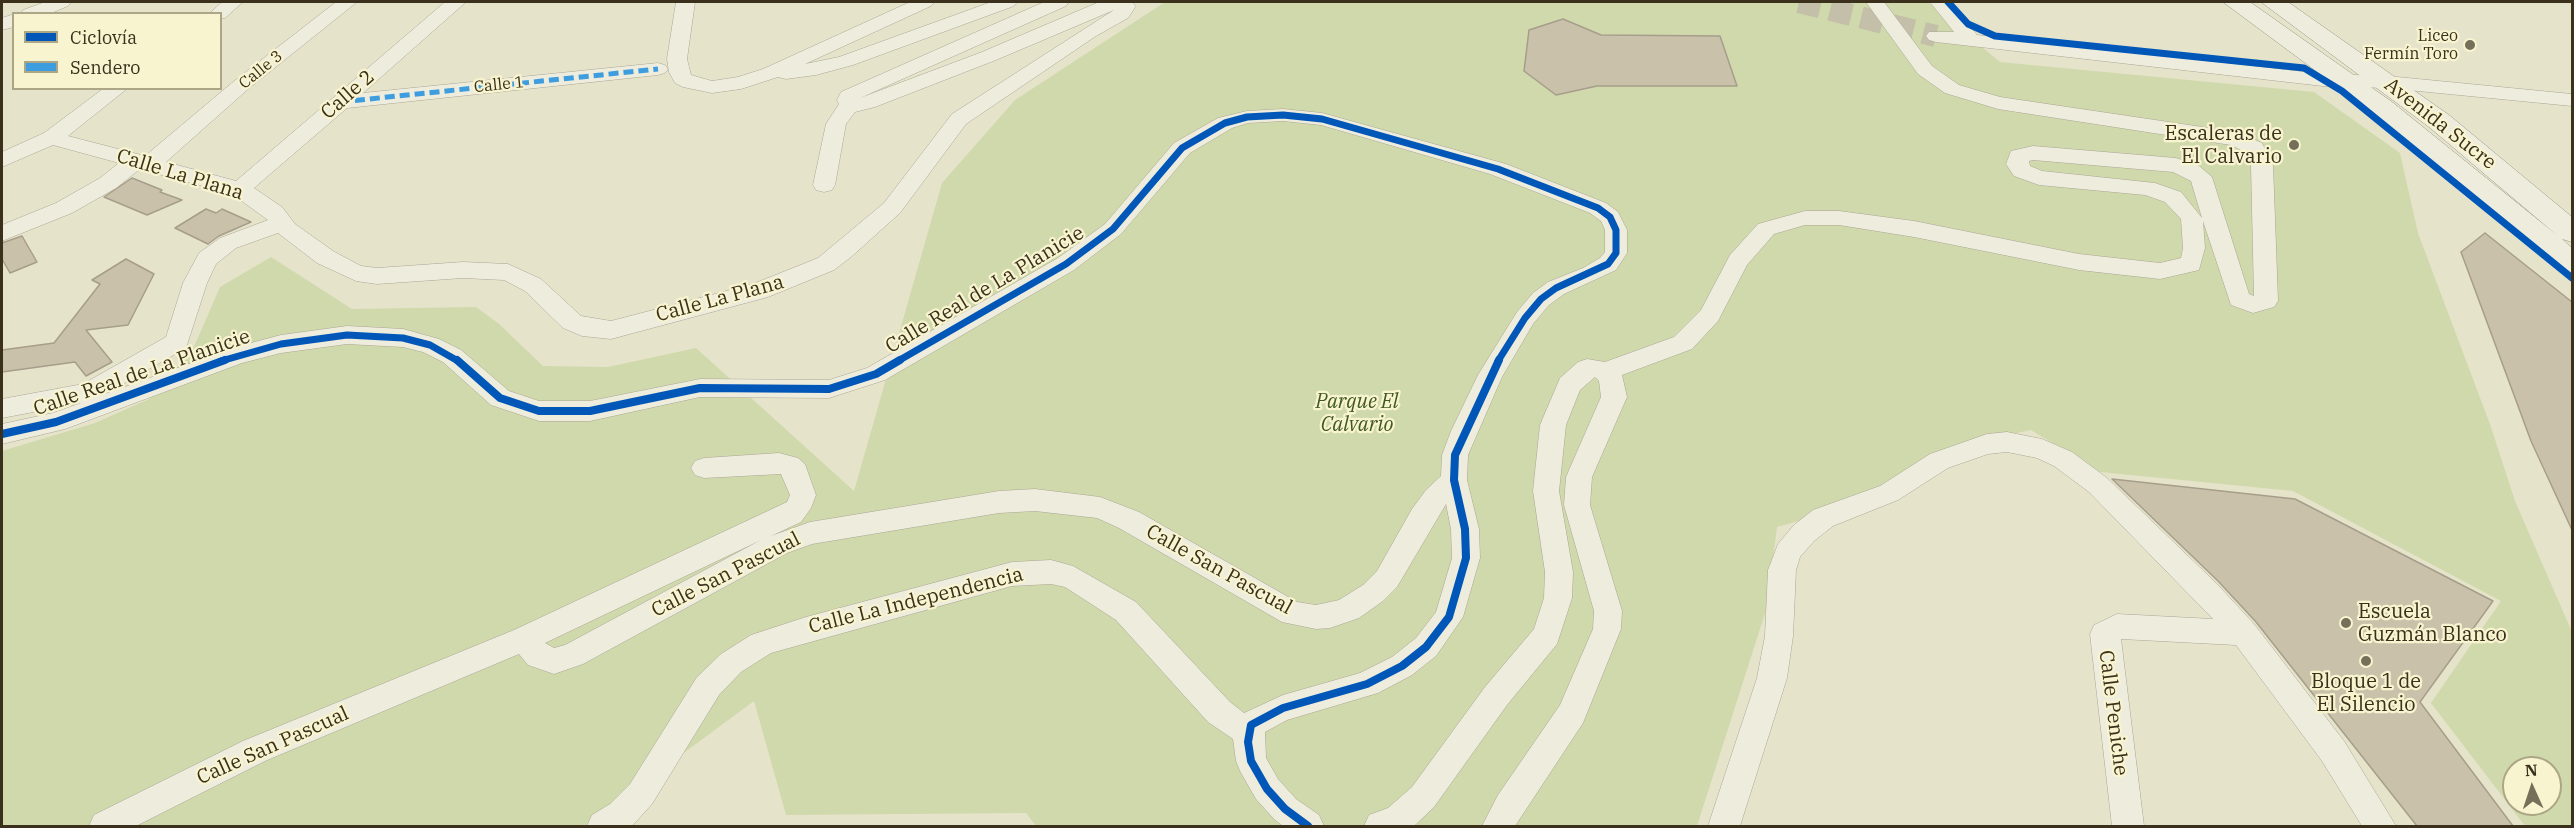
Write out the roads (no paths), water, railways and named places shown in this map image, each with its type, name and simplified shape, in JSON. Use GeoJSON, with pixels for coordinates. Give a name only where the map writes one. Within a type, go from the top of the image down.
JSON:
{"type":"FeatureCollection","features":[{"type":"Feature","properties":{"kind":"main road","name":"Avenida Sucre"},"geometry":{"type":"LineString","coordinates":[[2235,2],[2269,12],[2387,82],[2446,127],[2572,232]]}},
{"type":"Feature","properties":{"kind":"main road","name":"Avenida Sucre"},"geometry":{"type":"LineString","coordinates":[[2269,12],[2347,81],[2456,165],[2572,263]]}},
{"type":"Feature","properties":{"kind":"street"},"geometry":{"type":"LineString","coordinates":[[35,12],[61,2]]}},
{"type":"Feature","properties":{"kind":"street"},"geometry":{"type":"LineString","coordinates":[[220,12],[233,2]]}},
{"type":"Feature","properties":{"kind":"street","name":"Calle 3"},"geometry":{"type":"LineString","coordinates":[[2,233],[64,208],[143,162],[347,2]]}},
{"type":"Feature","properties":{"kind":"street","name":"Calle 2"},"geometry":{"type":"LineString","coordinates":[[240,189],[456,2]]}},
{"type":"Feature","properties":{"kind":"street"},"geometry":{"type":"LineString","coordinates":[[685,2],[677,59],[682,79],[712,87],[741,83],[770,73],[924,2]]}},
{"type":"Feature","properties":{"kind":"street"},"geometry":{"type":"LineString","coordinates":[[770,73],[816,69],[846,61],[1007,2]]}},
{"type":"Feature","properties":{"kind":"street"},"geometry":{"type":"LineString","coordinates":[[824,185],[836,124],[850,104],[847,100],[848,96],[858,89],[1059,2]]}},
{"type":"Feature","properties":{"kind":"street"},"geometry":{"type":"LineString","coordinates":[[1380,826],[1399,819],[1423,797],[1496,696],[1547,635],[1558,598],[1559,572],[1546,491],[1553,425],[1569,384],[1587,368],[1605,371],[1683,343],[1710,315],[1738,261],[1766,229],[1805,218],[1839,218],[2079,262],[2160,271],[2191,264],[2194,248],[2192,219],[2173,197],[2147,188],[2039,178],[2022,171],[2017,164],[2019,156],[2033,153],[2176,165],[2200,177],[2239,299],[2253,305],[2266,302],[2262,165],[2254,148],[2236,139],[1998,103],[1952,89],[1925,70],[1875,2]]}},
{"type":"Feature","properties":{"kind":"street"},"geometry":{"type":"LineString","coordinates":[[1940,2],[1971,40]]}},
{"type":"Feature","properties":{"kind":"street","name":"Calle La Plana"},"geometry":{"type":"LineString","coordinates":[[51,138],[240,189],[274,212],[282,223],[325,257],[356,273],[377,276],[463,270],[508,272],[533,285],[572,322],[582,327],[611,330],[760,291],[826,264],[892,208],[959,119],[1089,32],[1121,14],[1126,6],[1119,3],[1107,5],[989,56],[879,99],[860,106],[850,104]]}},
{"type":"Feature","properties":{"kind":"street"},"geometry":{"type":"LineString","coordinates":[[1936,36],[2347,81],[2387,82],[2572,100]]}},
{"type":"Feature","properties":{"kind":"street","name":"Calle 1"},"geometry":{"type":"LineString","coordinates":[[340,102],[658,69]]}},
{"type":"Feature","properties":{"kind":"street"},"geometry":{"type":"LineString","coordinates":[[6,155],[51,138],[115,90]]}},
{"type":"Feature","properties":{"kind":"street","name":"Calle Real de La Planicie"},"geometry":{"type":"LineString","coordinates":[[2,434],[56,422],[236,356],[282,344],[347,335],[404,338],[430,345],[452,356],[500,398],[539,411],[590,411],[700,388],[810,389],[853,383],[886,369],[1088,249],[1113,229],[1182,148],[1225,123],[1247,117],[1283,115],[1322,119],[1498,169],[1584,201],[1610,217],[1618,241],[1616,253],[1608,264],[1591,274],[1556,288],[1541,299],[1512,337],[1464,430],[1455,455],[1454,480],[1466,529],[1466,558],[1449,617],[1426,647],[1402,666],[1367,684],[1264,716],[1251,725],[1248,732]]}},
{"type":"Feature","properties":{"kind":"street","name":"Calle Real de La Planicie"},"geometry":{"type":"LineString","coordinates":[[2,408],[90,392],[177,342],[195,283],[207,260],[228,243],[282,223]]}},
{"type":"Feature","properties":{"kind":"street"},"geometry":{"type":"LineString","coordinates":[[1498,826],[1509,805],[1572,713],[1606,629],[1608,611],[1598,568],[1583,530],[1577,497],[1579,477],[1614,397],[1611,378],[1605,371]]}},
{"type":"Feature","properties":{"kind":"street"},"geometry":{"type":"LineString","coordinates":[[1724,826],[1772,678],[1779,636],[1782,570],[1788,552],[1804,533],[1823,518],[1889,493],[1939,461],[1970,449],[2007,442],[2042,449],[2062,459],[2098,485],[2205,591],[2244,633],[2333,751],[2380,826]]}},
{"type":"Feature","properties":{"kind":"street"},"geometry":{"type":"LineString","coordinates":[[524,639],[791,514],[798,508],[803,495],[796,471],[789,465],[779,463],[704,468]]}},
{"type":"Feature","properties":{"kind":"street","name":"Calle San Pascual"},"geometry":{"type":"LineString","coordinates":[[105,826],[254,751],[524,639],[538,656],[554,661],[573,655],[777,545],[810,533],[999,502],[1035,500],[1100,508],[1129,520],[1254,593],[1292,612],[1316,617],[1330,616],[1357,603],[1387,579],[1422,517],[1435,498],[1454,480]]}},
{"type":"Feature","properties":{"kind":"street","name":"Calle La Independencia"},"geometry":{"type":"LineString","coordinates":[[603,826],[621,815],[641,794],[708,686],[730,663],[751,650],[806,628],[1012,574],[1051,572],[1073,578],[1126,611],[1219,711],[1248,732]]}},
{"type":"Feature","properties":{"kind":"street","name":"Calle Peniche"},"geometry":{"type":"LineString","coordinates":[[2128,826],[2104,634],[2117,626],[2244,633]]}},
{"type":"Feature","properties":{"kind":"street"},"geometry":{"type":"LineString","coordinates":[[1248,732],[1251,761],[1267,789],[1285,809],[1308,826]]}},
{"type":"Feature","properties":{"kind":"tunnel"},"geometry":{"type":"LineString","coordinates":[[1799,2],[1936,36]]}},
{"type":"Feature","properties":{"kind":"place","name":"Liceo Fermín Toro"},"geometry":{"type":"Point","coordinates":[2470,45]}},
{"type":"Feature","properties":{"kind":"place","name":"Escaleras de El Calvario"},"geometry":{"type":"Point","coordinates":[2294,145]}},
{"type":"Feature","properties":{"kind":"place","name":"Escuela Guzmán Blanco"},"geometry":{"type":"Point","coordinates":[2346,623]}},
{"type":"Feature","properties":{"kind":"place","name":"Bloque 1 de El Silencio"},"geometry":{"type":"Point","coordinates":[2366,661]}},
{"type":"Feature","properties":{"kind":"park label","name":"Parque El Calvario"},"geometry":{"type":"Point","coordinates":[1357,414]}}]}
